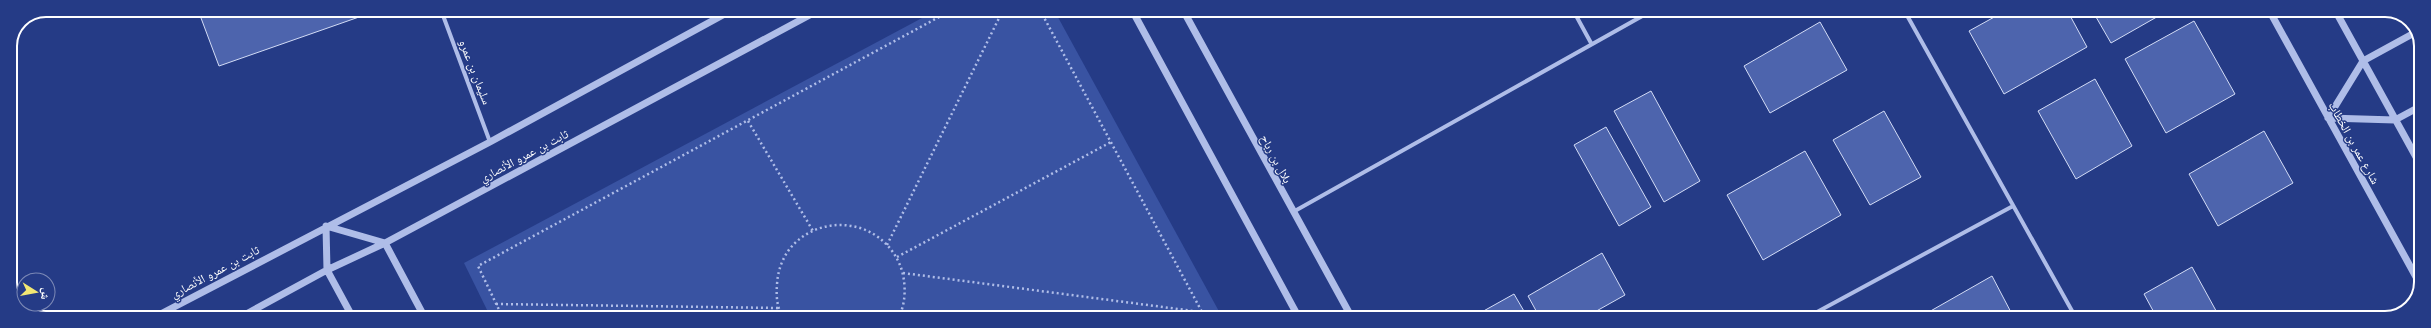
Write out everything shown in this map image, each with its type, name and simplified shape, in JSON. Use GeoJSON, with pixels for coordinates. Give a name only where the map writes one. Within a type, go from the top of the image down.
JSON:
{"type":"FeatureCollection","features":[{"type":"Feature","properties":{"kind":"street","name":"سليمان بن عمرو"},"geometry":{"type":"LineString","coordinates":[[443,17],[490,142]]}},
{"type":"Feature","properties":{"kind":"street","name":"ثابت بن عمرو الأنصاري"},"geometry":{"type":"LineString","coordinates":[[166,311],[326,226],[490,142],[719,17]]}},
{"type":"Feature","properties":{"kind":"street","name":"ثابت بن عمرو الأنصاري"},"geometry":{"type":"LineString","coordinates":[[252,311],[327,270],[385,243],[805,17]]}},
{"type":"Feature","properties":{"kind":"street"},"geometry":{"type":"LineString","coordinates":[[1136,17],[1295,311]]}},
{"type":"Feature","properties":{"kind":"street","name":"بلال بن رباح"},"geometry":{"type":"LineString","coordinates":[[1187,17],[1292,213],[1348,311]]}},
{"type":"Feature","properties":{"kind":"street"},"geometry":{"type":"LineString","coordinates":[[1577,17],[1591,44]]}},
{"type":"Feature","properties":{"kind":"street"},"geometry":{"type":"LineString","coordinates":[[1292,213],[1640,17]]}},
{"type":"Feature","properties":{"kind":"street"},"geometry":{"type":"LineString","coordinates":[[1908,17],[2072,311]]}},
{"type":"Feature","properties":{"kind":"street","name":"شارع عمر بن الخطاب"},"geometry":{"type":"LineString","coordinates":[[2273,17],[2414,273]]}},
{"type":"Feature","properties":{"kind":"street"},"geometry":{"type":"LineString","coordinates":[[2339,17],[2414,154]]}},
{"type":"Feature","properties":{"kind":"street"},"geometry":{"type":"LineString","coordinates":[[2412,34],[2363,61],[2328,118],[2395,120],[2414,110]]}},
{"type":"Feature","properties":{"kind":"street"},"geometry":{"type":"LineString","coordinates":[[1819,311],[2013,206]]}},
{"type":"Feature","properties":{"kind":"street"},"geometry":{"type":"LineString","coordinates":[[349,311],[327,270],[326,226],[385,243],[421,311]]}},
{"type":"Feature","properties":{"kind":"path"},"geometry":{"type":"LineString","coordinates":[[500,311],[478,266],[939,17]]}},
{"type":"Feature","properties":{"kind":"path"},"geometry":{"type":"LineString","coordinates":[[887,245],[999,17]]}},
{"type":"Feature","properties":{"kind":"path"},"geometry":{"type":"LineString","coordinates":[[1044,17],[1201,311]]}},
{"type":"Feature","properties":{"kind":"path"},"geometry":{"type":"LineString","coordinates":[[748,121],[813,231]]}},
{"type":"Feature","properties":{"kind":"path"},"geometry":{"type":"LineString","coordinates":[[897,258],[1111,142]]}},
{"type":"Feature","properties":{"kind":"path"},"geometry":{"type":"LineString","coordinates":[[780,311],[776,296],[777,275],[785,255],[800,239],[813,231],[839,224],[861,227],[880,237],[897,258],[903,273],[905,295],[900,311]]}},
{"type":"Feature","properties":{"kind":"path"},"geometry":{"type":"LineString","coordinates":[[903,273],[1194,311]]}},
{"type":"Feature","properties":{"kind":"path"},"geometry":{"type":"LineString","coordinates":[[496,304],[779,308]]}},
{"type":"Feature","properties":{"kind":"shaded area"},"geometry":{"type":"Polygon","coordinates":[[[924,17],[1058,17],[1219,311],[488,311],[464,263],[924,17]]]}},
{"type":"Feature","properties":{"kind":"building"},"geometry":{"type":"Polygon","coordinates":[[[201,17],[359,17],[219,66],[201,17]]]}},
{"type":"Feature","properties":{"kind":"building"},"geometry":{"type":"Polygon","coordinates":[[[1994,17],[2071,17],[2087,47],[2004,94],[1969,31],[1994,17]]]}},
{"type":"Feature","properties":{"kind":"building"},"geometry":{"type":"Polygon","coordinates":[[[2096,17],[2157,17],[2111,43],[2096,17]]]}},
{"type":"Feature","properties":{"kind":"building"},"geometry":{"type":"Polygon","coordinates":[[[2194,21],[2235,94],[2166,133],[2125,59],[2194,21]]]}},
{"type":"Feature","properties":{"kind":"building"},"geometry":{"type":"Polygon","coordinates":[[[1820,22],[1847,70],[1770,113],[1744,66],[1820,22]]]}},
{"type":"Feature","properties":{"kind":"building"},"geometry":{"type":"Polygon","coordinates":[[[2095,79],[2132,146],[2076,179],[2038,111],[2095,79]]]}},
{"type":"Feature","properties":{"kind":"building"},"geometry":{"type":"Polygon","coordinates":[[[1651,91],[1700,181],[1664,202],[1614,111],[1651,91]]]}},
{"type":"Feature","properties":{"kind":"building"},"geometry":{"type":"Polygon","coordinates":[[[1884,111],[1921,177],[1870,205],[1833,140],[1884,111]]]}},
{"type":"Feature","properties":{"kind":"building"},"geometry":{"type":"Polygon","coordinates":[[[1606,127],[1651,207],[1619,226],[1574,145],[1606,127]]]}},
{"type":"Feature","properties":{"kind":"building"},"geometry":{"type":"Polygon","coordinates":[[[2264,131],[2293,183],[2218,226],[2189,174],[2264,131]]]}},
{"type":"Feature","properties":{"kind":"building"},"geometry":{"type":"Polygon","coordinates":[[[1805,151],[1841,215],[1763,260],[1727,195],[1805,151]]]}},
{"type":"Feature","properties":{"kind":"building"},"geometry":{"type":"Polygon","coordinates":[[[1602,253],[1625,295],[1596,311],[1536,311],[1528,296],[1602,253]]]}},
{"type":"Feature","properties":{"kind":"building"},"geometry":{"type":"Polygon","coordinates":[[[2192,267],[2216,311],[2153,311],[2144,294],[2192,267]]]}},
{"type":"Feature","properties":{"kind":"building"},"geometry":{"type":"Polygon","coordinates":[[[1992,276],[2010,311],[1931,311],[1992,276]]]}},
{"type":"Feature","properties":{"kind":"building"},"geometry":{"type":"Polygon","coordinates":[[[1514,294],[1524,311],[1484,311],[1514,294]]]}}]}
